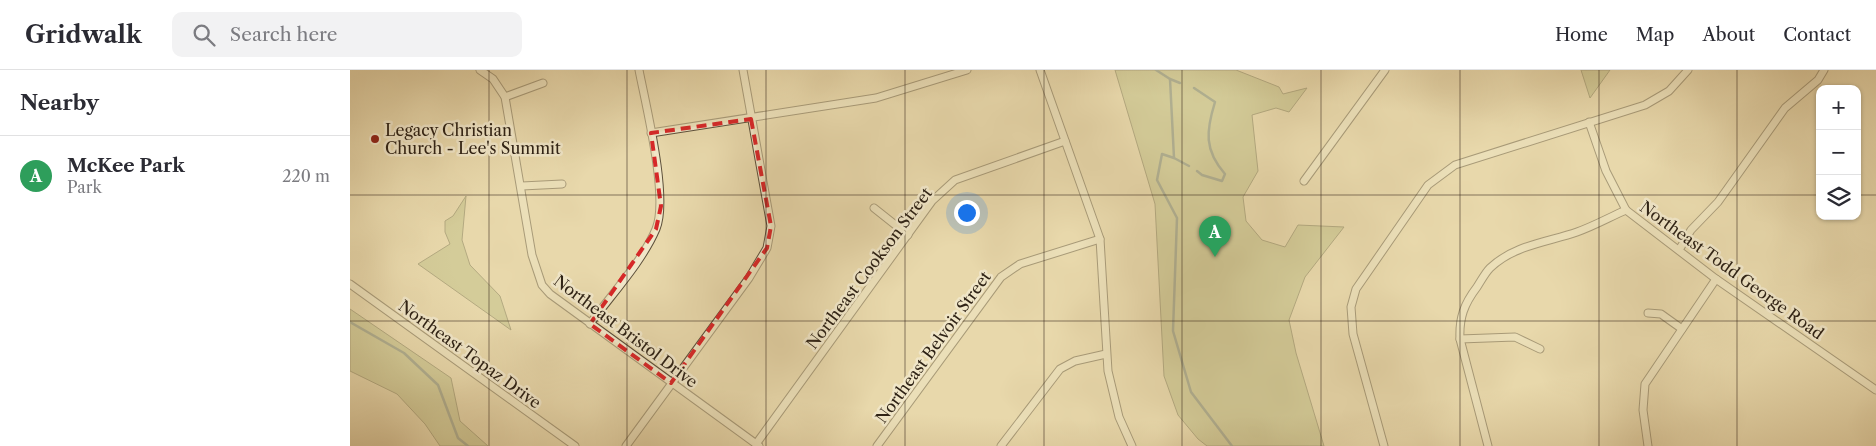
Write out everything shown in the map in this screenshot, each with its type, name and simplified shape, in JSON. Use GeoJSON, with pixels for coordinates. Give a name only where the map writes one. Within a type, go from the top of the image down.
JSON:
{"type":"FeatureCollection","features":[{"type":"Feature","properties":{"kind":"street","name":"Northeast Bristol Drive"},"geometry":{"type":"LineString","coordinates":[[480,70],[493,79],[506,97],[532,255],[542,285],[550,294],[590,324],[757,445]]}},
{"type":"Feature","properties":{"kind":"street"},"geometry":{"type":"LineString","coordinates":[[590,324],[645,250],[656,229],[661,206],[652,133],[639,70]]}},
{"type":"Feature","properties":{"kind":"street"},"geometry":{"type":"LineString","coordinates":[[626,446],[749,278],[767,248],[770,226],[743,70]]}},
{"type":"Feature","properties":{"kind":"street"},"geometry":{"type":"LineString","coordinates":[[652,133],[876,98],[967,70]]}},
{"type":"Feature","properties":{"kind":"street"},"geometry":{"type":"LineString","coordinates":[[1040,70],[1100,239],[1106,354],[1111,389],[1119,416],[1132,446]]}},
{"type":"Feature","properties":{"kind":"street"},"geometry":{"type":"LineString","coordinates":[[1304,181],[1386,70]]}},
{"type":"Feature","properties":{"kind":"street"},"geometry":{"type":"LineString","coordinates":[[1384,446],[1353,334],[1351,307],[1356,289],[1428,185],[1455,165],[1645,106],[1669,91],[1688,70]]}},
{"type":"Feature","properties":{"kind":"street"},"geometry":{"type":"LineString","coordinates":[[1679,250],[1690,230],[1718,202],[1785,108],[1818,80],[1824,70]]}},
{"type":"Feature","properties":{"kind":"street"},"geometry":{"type":"LineString","coordinates":[[506,97],[543,83]]}},
{"type":"Feature","properties":{"kind":"street","name":"Northeast Todd George Road"},"geometry":{"type":"LineString","coordinates":[[1589,122],[1606,171],[1626,210],[1716,279],[1876,390]]}},
{"type":"Feature","properties":{"kind":"street","name":"Northeast Cookson Street"},"geometry":{"type":"LineString","coordinates":[[757,445],[932,201],[955,180],[1064,141]]}},
{"type":"Feature","properties":{"kind":"street"},"geometry":{"type":"LineString","coordinates":[[522,186],[562,184]]}},
{"type":"Feature","properties":{"kind":"street"},"geometry":{"type":"LineString","coordinates":[[874,208],[908,234]]}},
{"type":"Feature","properties":{"kind":"street"},"geometry":{"type":"LineString","coordinates":[[1488,446],[1460,339],[1463,309],[1490,268],[1514,252],[1541,241],[1578,232],[1626,210]]}},
{"type":"Feature","properties":{"kind":"street","name":"Northeast Belvoir Street"},"geometry":{"type":"LineString","coordinates":[[877,446],[1002,277],[1020,264],[1100,239]]}},
{"type":"Feature","properties":{"kind":"street"},"geometry":{"type":"LineString","coordinates":[[1648,446],[1642,410],[1646,384],[1716,279]]}},
{"type":"Feature","properties":{"kind":"street","name":"Northeast Topaz Drive"},"geometry":{"type":"LineString","coordinates":[[350,284],[575,446]]}},
{"type":"Feature","properties":{"kind":"street"},"geometry":{"type":"LineString","coordinates":[[1648,314],[1661,314],[1682,329]]}},
{"type":"Feature","properties":{"kind":"street"},"geometry":{"type":"LineString","coordinates":[[1460,339],[1515,337],[1540,349]]}},
{"type":"Feature","properties":{"kind":"street"},"geometry":{"type":"LineString","coordinates":[[1001,446],[1060,368],[1075,361],[1106,354]]}},
{"type":"Feature","properties":{"kind":"highlighted area"},"geometry":{"type":"Polygon","coordinates":[[[751,119],[771,226],[767,248],[671,383],[590,324],[656,229],[661,206],[651,133],[751,119]]]}},
{"type":"Feature","properties":{"kind":"green space"},"geometry":{"type":"Polygon","coordinates":[[[1115,70],[1236,70],[1279,87],[1283,94],[1307,88],[1289,112],[1276,108],[1252,115],[1258,171],[1243,197],[1246,221],[1262,240],[1285,247],[1298,225],[1344,227],[1305,277],[1289,320],[1296,353],[1324,446],[1207,446],[1198,439],[1178,415],[1164,376],[1155,204],[1115,70]]]}},
{"type":"Feature","properties":{"kind":"green space"},"geometry":{"type":"Polygon","coordinates":[[[1581,70],[1610,70],[1590,98],[1581,70]]]}},
{"type":"Feature","properties":{"kind":"green space"},"geometry":{"type":"Polygon","coordinates":[[[466,196],[462,240],[470,265],[500,296],[511,330],[418,264],[450,244],[445,232],[445,221],[453,216],[466,196]]]}},
{"type":"Feature","properties":{"kind":"green space"},"geometry":{"type":"Polygon","coordinates":[[[350,309],[451,378],[460,421],[488,446],[440,446],[425,424],[397,394],[350,371],[350,309]]]}},
{"type":"Feature","properties":{"kind":"waterway"},"geometry":{"type":"LineString","coordinates":[[1156,70],[1170,79],[1174,158],[1162,154],[1157,180],[1177,218],[1173,331],[1191,392],[1232,446]]}},
{"type":"Feature","properties":{"kind":"waterway"},"geometry":{"type":"LineString","coordinates":[[1170,79],[1180,83]]}},
{"type":"Feature","properties":{"kind":"waterway"},"geometry":{"type":"LineString","coordinates":[[1194,88],[1215,102],[1209,131],[1210,148],[1213,157],[1225,174],[1222,181],[1202,175],[1197,171]]}},
{"type":"Feature","properties":{"kind":"waterway"},"geometry":{"type":"LineString","coordinates":[[1174,158],[1189,166]]}},
{"type":"Feature","properties":{"kind":"waterway"},"geometry":{"type":"LineString","coordinates":[[350,322],[404,353],[438,385],[458,438],[468,446]]}},
{"type":"Feature","properties":{"kind":"place","name":"Legacy Christian Church - Lee's Summit"},"geometry":{"type":"Point","coordinates":[375,139]}},
{"type":"Feature","properties":{"kind":"place","name":"McKee Park"},"geometry":{"type":"Point","coordinates":[1215,257]}}]}
